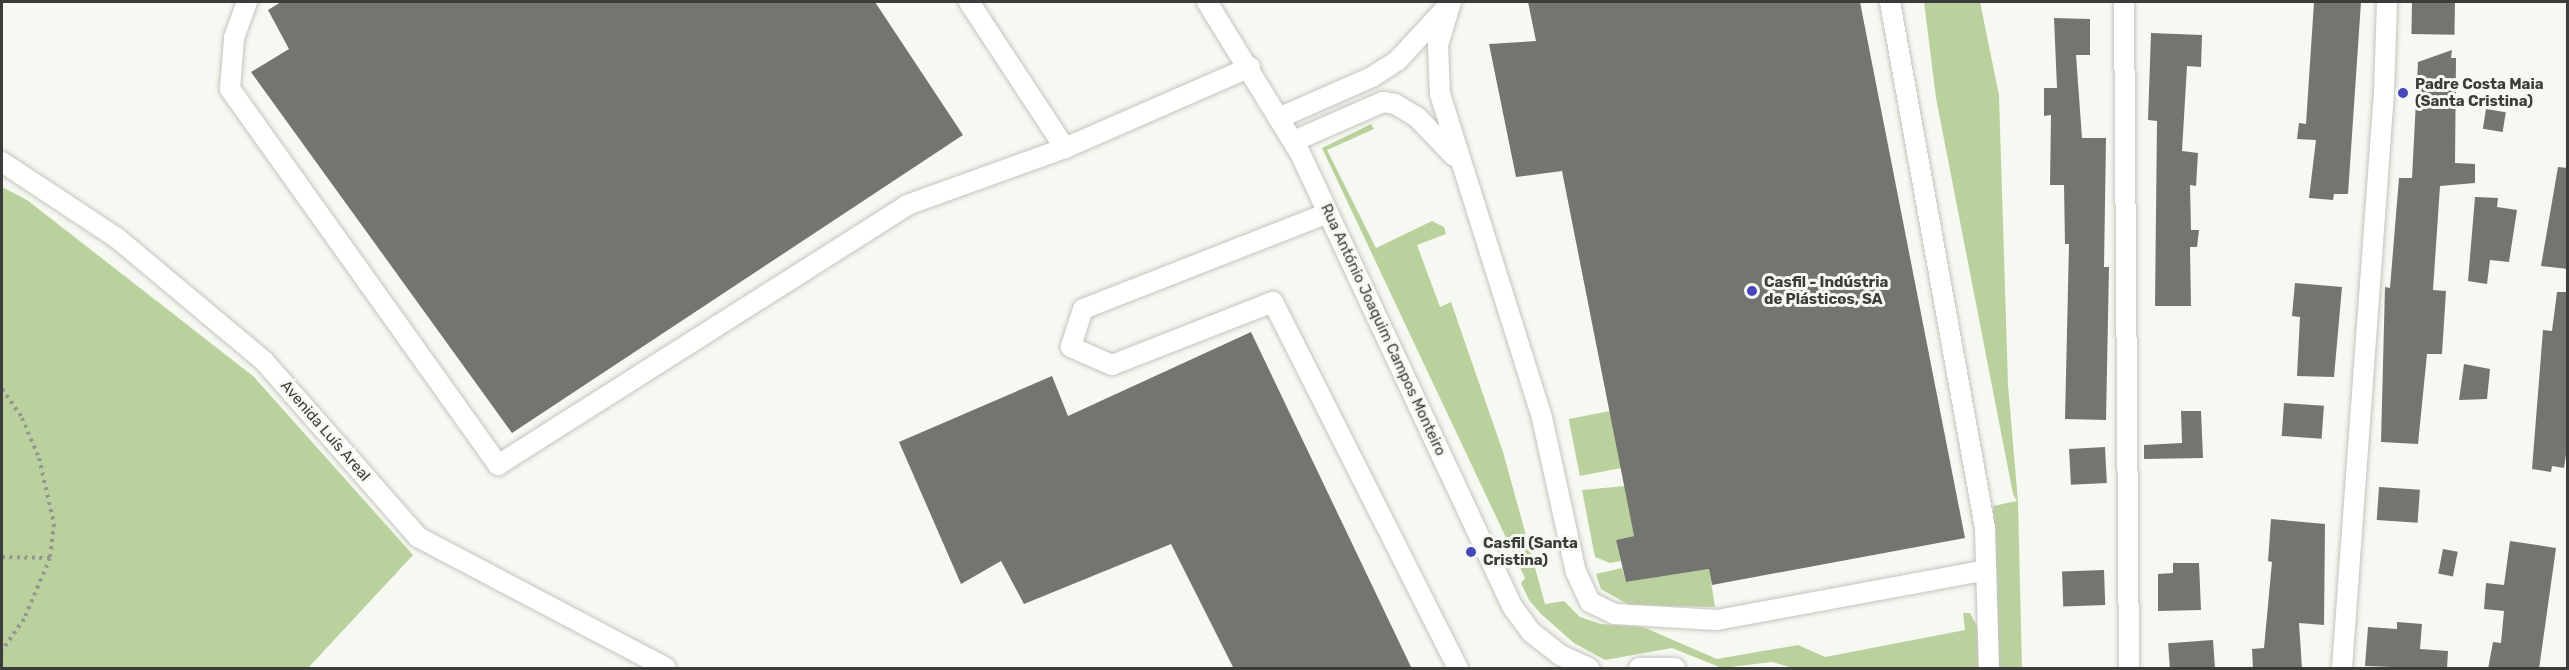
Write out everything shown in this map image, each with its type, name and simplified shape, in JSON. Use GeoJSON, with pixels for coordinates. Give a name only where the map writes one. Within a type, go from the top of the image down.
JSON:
{"type":"FeatureCollection","features":[{"type":"Feature","properties":{"kind":"street"},"geometry":{"type":"LineString","coordinates":[[247,2],[234,38],[230,89],[498,465],[907,205],[1065,148],[1250,67]]}},
{"type":"Feature","properties":{"kind":"street"},"geometry":{"type":"LineString","coordinates":[[969,2],[1065,148]]}},
{"type":"Feature","properties":{"kind":"street","name":"Rua António Joaquim Campos Monteiro"},"geometry":{"type":"LineString","coordinates":[[1207,2],[1250,67],[1294,141],[1512,606],[1531,632],[1566,662],[1590,669]]}},
{"type":"Feature","properties":{"kind":"street"},"geometry":{"type":"LineString","coordinates":[[1451,2],[1438,45],[1440,94],[1458,162],[1542,418],[1576,572],[1590,602],[1615,614],[1717,620],[1986,570]]}},
{"type":"Feature","properties":{"kind":"street"},"geometry":{"type":"LineString","coordinates":[[1281,117],[1372,77],[1398,60],[1451,2]]}},
{"type":"Feature","properties":{"kind":"street"},"geometry":{"type":"LineString","coordinates":[[1890,2],[1985,528],[1989,669]]}},
{"type":"Feature","properties":{"kind":"street"},"geometry":{"type":"LineString","coordinates":[[2124,2],[2129,669]]}},
{"type":"Feature","properties":{"kind":"street"},"geometry":{"type":"LineString","coordinates":[[2342,669],[2384,104],[2387,2]]}},
{"type":"Feature","properties":{"kind":"street"},"geometry":{"type":"LineString","coordinates":[[1294,141],[1383,102],[1395,104],[1417,117],[1458,162]]}},
{"type":"Feature","properties":{"kind":"street","name":"Avenida Luís Areal"},"geometry":{"type":"LineString","coordinates":[[2,162],[117,238],[264,361],[418,537],[666,669]]}},
{"type":"Feature","properties":{"kind":"street"},"geometry":{"type":"LineString","coordinates":[[1328,213],[1083,309],[1071,347],[1112,365],[1273,302],[1458,669]]}},
{"type":"Feature","properties":{"kind":"street"},"geometry":{"type":"LineString","coordinates":[[1639,669],[1675,669]]}},
{"type":"Feature","properties":{"kind":"path"},"geometry":{"type":"LineString","coordinates":[[2,389],[22,418],[39,458],[54,524],[50,558],[24,619],[2,650]]}},
{"type":"Feature","properties":{"kind":"path"},"geometry":{"type":"LineString","coordinates":[[2,557],[50,558]]}},
{"type":"Feature","properties":{"kind":"green space"},"geometry":{"type":"Polygon","coordinates":[[[1924,2],[1980,2],[1999,95],[2008,385],[2018,502],[2022,668],[1999,668],[1993,506],[2017,501],[2013,494],[1936,98],[1924,2]]]}},
{"type":"Feature","properties":{"kind":"green space"},"geometry":{"type":"Polygon","coordinates":[[[1371,124],[1374,129],[1327,150],[1376,248],[1432,221],[1444,227],[1446,234],[1417,245],[1440,307],[1451,302],[1503,452],[1545,604],[1564,601],[1580,617],[1601,624],[1643,627],[1717,659],[1798,645],[1825,657],[1965,630],[1963,613],[1970,613],[1977,626],[1979,668],[1793,668],[1772,662],[1722,668],[1672,648],[1605,660],[1574,643],[1541,614],[1529,600],[1521,583],[1525,578],[1322,148],[1371,124]]]}},
{"type":"Feature","properties":{"kind":"green space"},"geometry":{"type":"Polygon","coordinates":[[[2,187],[27,200],[253,376],[413,555],[308,668],[2,668],[2,187]]]}},
{"type":"Feature","properties":{"kind":"green space"},"geometry":{"type":"Polygon","coordinates":[[[1610,411],[1621,468],[1580,476],[1569,419],[1610,411]]]}},
{"type":"Feature","properties":{"kind":"green space"},"geometry":{"type":"Polygon","coordinates":[[[1625,486],[1634,536],[1616,540],[1621,561],[1610,563],[1595,557],[1582,490],[1625,486]]]}},
{"type":"Feature","properties":{"kind":"green space"},"geometry":{"type":"Polygon","coordinates":[[[1622,568],[1626,582],[1709,569],[1715,607],[1629,605],[1601,589],[1596,574],[1622,568]]]}},
{"type":"Feature","properties":{"kind":"building"},"geometry":{"type":"Polygon","coordinates":[[[281,2],[875,2],[963,135],[512,433],[251,72],[289,49],[268,10],[281,2]]]}},
{"type":"Feature","properties":{"kind":"building","name":"Casfil - Indústria de Plásticos, SA"},"geometry":{"type":"Polygon","coordinates":[[[1528,2],[1860,2],[1965,538],[1712,585],[1709,569],[1626,582],[1616,540],[1634,536],[1562,171],[1516,177],[1489,44],[1536,41],[1528,2]]]}},
{"type":"Feature","properties":{"kind":"building"},"geometry":{"type":"Polygon","coordinates":[[[2314,2],[2361,2],[2348,194],[2334,194],[2333,200],[2309,198],[2316,140],[2297,139],[2299,123],[2306,124],[2314,2]]]}},
{"type":"Feature","properties":{"kind":"building"},"geometry":{"type":"Polygon","coordinates":[[[2412,2],[2455,3],[2454,35],[2411,34],[2412,2]]]}},
{"type":"Feature","properties":{"kind":"building"},"geometry":{"type":"Polygon","coordinates":[[[2054,18],[2090,19],[2090,55],[2076,55],[2082,138],[2106,138],[2104,267],[2109,267],[2106,420],[2065,419],[2069,244],[2065,244],[2064,185],[2050,185],[2051,115],[2044,116],[2044,88],[2057,88],[2054,18]]]}},
{"type":"Feature","properties":{"kind":"building"},"geometry":{"type":"Polygon","coordinates":[[[2151,33],[2202,35],[2201,67],[2187,66],[2182,151],[2198,153],[2196,186],[2190,185],[2191,230],[2199,230],[2197,247],[2190,247],[2191,306],[2155,306],[2157,121],[2148,120],[2151,33]]]}},
{"type":"Feature","properties":{"kind":"building"},"geometry":{"type":"Polygon","coordinates":[[[2452,50],[2451,58],[2456,58],[2455,163],[2475,164],[2475,183],[2440,186],[2433,290],[2446,291],[2442,354],[2427,354],[2418,444],[2381,442],[2385,287],[2390,288],[2399,178],[2412,178],[2418,62],[2452,50]]]}},
{"type":"Feature","properties":{"kind":"building"},"geometry":{"type":"Polygon","coordinates":[[[2486,109],[2506,112],[2503,132],[2483,129],[2486,109]]]}},
{"type":"Feature","properties":{"kind":"building"},"geometry":{"type":"Polygon","coordinates":[[[2558,167],[2568,168],[2568,269],[2541,266],[2558,167]]]}},
{"type":"Feature","properties":{"kind":"building"},"geometry":{"type":"Polygon","coordinates":[[[2475,197],[2498,198],[2497,207],[2517,210],[2509,262],[2490,260],[2487,284],[2468,281],[2475,197]]]}},
{"type":"Feature","properties":{"kind":"building"},"geometry":{"type":"Polygon","coordinates":[[[2295,283],[2342,287],[2334,377],[2297,376],[2300,317],[2292,316],[2295,283]]]}},
{"type":"Feature","properties":{"kind":"building"},"geometry":{"type":"Polygon","coordinates":[[[2557,292],[2568,292],[2568,441],[2564,468],[2552,466],[2551,472],[2532,469],[2543,330],[2552,331],[2557,292]]]}},
{"type":"Feature","properties":{"kind":"building"},"geometry":{"type":"Polygon","coordinates":[[[1251,332],[1412,669],[1234,669],[1171,544],[1024,604],[1001,561],[961,584],[899,442],[1052,376],[1068,416],[1251,332]]]}},
{"type":"Feature","properties":{"kind":"building"},"geometry":{"type":"Polygon","coordinates":[[[2464,364],[2490,369],[2487,399],[2459,400],[2464,364]]]}},
{"type":"Feature","properties":{"kind":"building"},"geometry":{"type":"Polygon","coordinates":[[[2284,403],[2324,406],[2322,439],[2282,436],[2284,403]]]}},
{"type":"Feature","properties":{"kind":"building"},"geometry":{"type":"Polygon","coordinates":[[[2181,411],[2201,411],[2203,458],[2144,459],[2144,445],[2182,443],[2181,411]]]}},
{"type":"Feature","properties":{"kind":"building"},"geometry":{"type":"Polygon","coordinates":[[[2105,447],[2107,483],[2071,485],[2069,449],[2105,447]]]}},
{"type":"Feature","properties":{"kind":"building"},"geometry":{"type":"Polygon","coordinates":[[[2379,487],[2420,490],[2418,523],[2377,520],[2379,487]]]}},
{"type":"Feature","properties":{"kind":"building"},"geometry":{"type":"Polygon","coordinates":[[[2271,519],[2325,524],[2324,625],[2299,623],[2302,669],[2253,669],[2252,649],[2264,648],[2272,562],[2268,561],[2271,519]]]}},
{"type":"Feature","properties":{"kind":"building"},"geometry":{"type":"Polygon","coordinates":[[[2510,541],[2556,548],[2539,669],[2488,669],[2493,642],[2501,643],[2504,611],[2484,609],[2486,583],[2504,585],[2510,541]]]}},
{"type":"Feature","properties":{"kind":"building"},"geometry":{"type":"Polygon","coordinates":[[[2443,549],[2458,552],[2453,576],[2438,574],[2443,549]]]}},
{"type":"Feature","properties":{"kind":"building"},"geometry":{"type":"Polygon","coordinates":[[[2173,563],[2199,563],[2201,610],[2158,611],[2158,574],[2173,573],[2173,563]]]}},
{"type":"Feature","properties":{"kind":"building"},"geometry":{"type":"Polygon","coordinates":[[[2104,570],[2105,605],[2063,606],[2062,571],[2104,570]]]}},
{"type":"Feature","properties":{"kind":"building"},"geometry":{"type":"Polygon","coordinates":[[[2397,622],[2422,624],[2420,649],[2448,651],[2447,669],[2365,666],[2368,627],[2397,629],[2397,622]]]}},
{"type":"Feature","properties":{"kind":"building"},"geometry":{"type":"Polygon","coordinates":[[[2213,640],[2215,668],[2170,668],[2168,643],[2213,640]]]}},
{"type":"Feature","properties":{"kind":"place","name":"Padre Costa Maia (Santa Cristina)"},"geometry":{"type":"Point","coordinates":[2403,93]}},
{"type":"Feature","properties":{"kind":"place","name":"Casfil - Indústria de Plásticos, SA"},"geometry":{"type":"Point","coordinates":[1752,291]}},
{"type":"Feature","properties":{"kind":"place","name":"Casfil (Santa Cristina)"},"geometry":{"type":"Point","coordinates":[1471,552]}}]}
